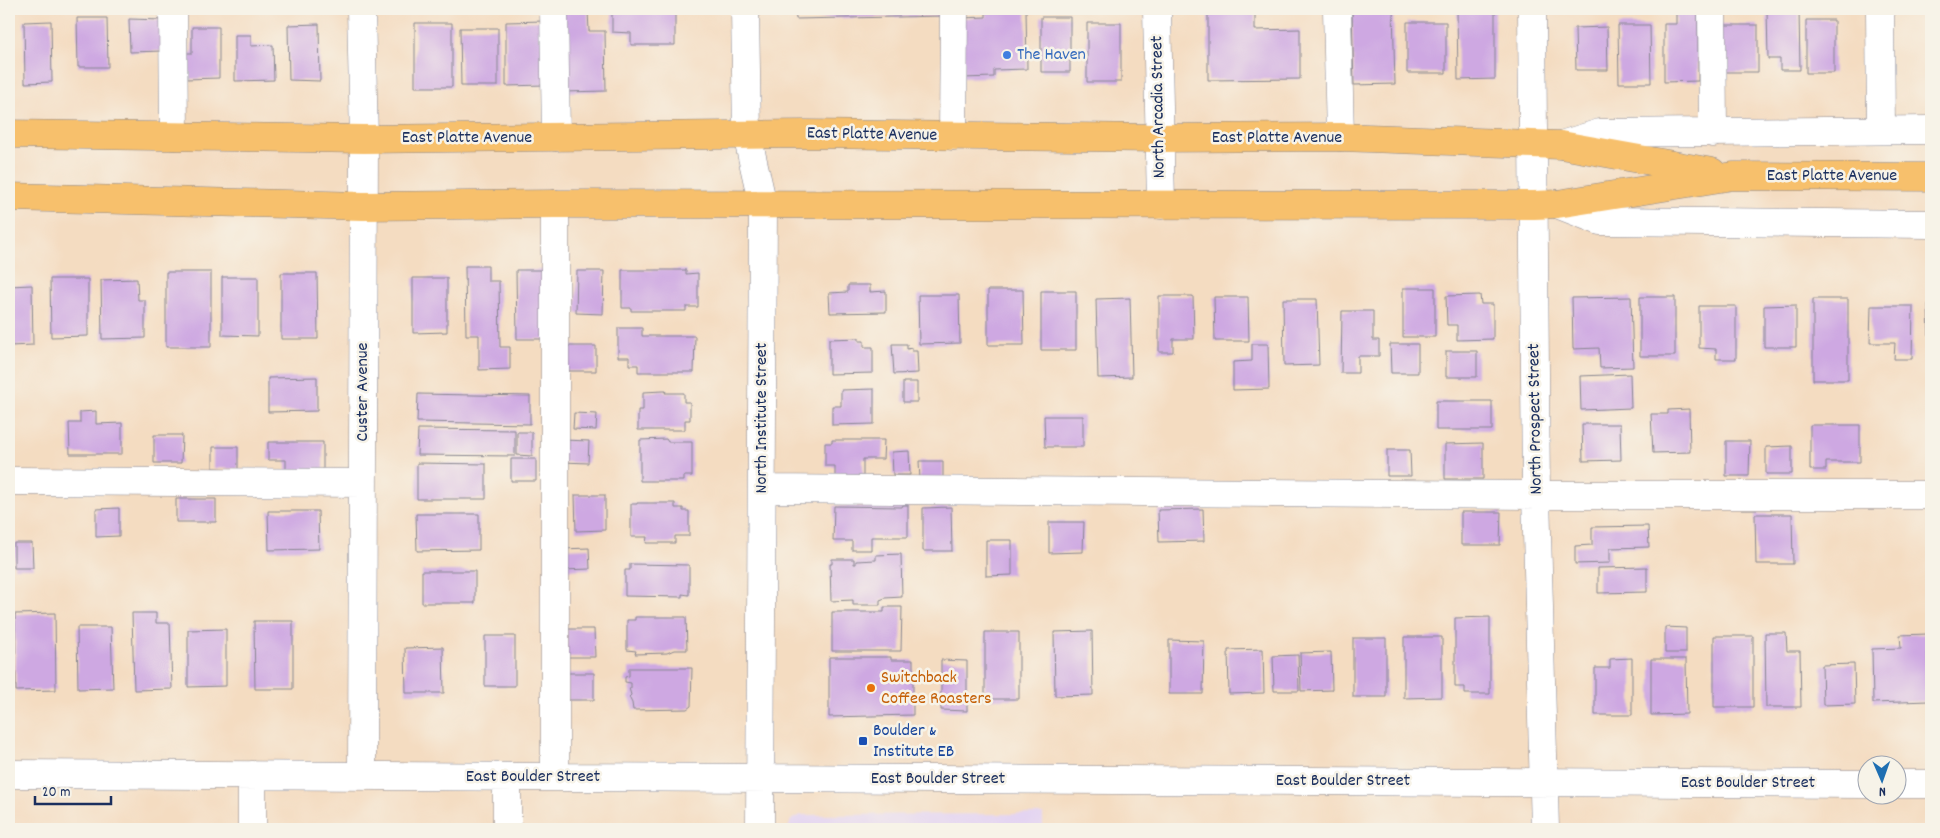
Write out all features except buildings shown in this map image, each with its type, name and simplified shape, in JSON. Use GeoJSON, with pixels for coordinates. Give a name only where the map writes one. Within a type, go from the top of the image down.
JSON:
{"type":"FeatureCollection","features":[{"type":"Feature","properties":{"kind":"main road","name":"East Platte Avenue"},"geometry":{"type":"LineString","coordinates":[[9,134],[364,139],[747,135],[1159,138],[1340,137],[1560,145],[1733,176]]}},
{"type":"Feature","properties":{"kind":"main road","name":"East Platte Avenue"},"geometry":{"type":"LineString","coordinates":[[9,197],[363,206],[555,204],[1545,205],[1733,176],[1931,177]]}},
{"type":"Feature","properties":{"kind":"street"},"geometry":{"type":"LineString","coordinates":[[173,9],[174,136]]}},
{"type":"Feature","properties":{"kind":"street","name":"Custer Avenue"},"geometry":{"type":"LineString","coordinates":[[361,9],[364,139],[362,776]]}},
{"type":"Feature","properties":{"kind":"street"},"geometry":{"type":"LineString","coordinates":[[554,9],[556,137]]}},
{"type":"Feature","properties":{"kind":"street","name":"North Institute Street"},"geometry":{"type":"LineString","coordinates":[[745,9],[747,135],[763,205],[760,829]]}},
{"type":"Feature","properties":{"kind":"street"},"geometry":{"type":"LineString","coordinates":[[953,136],[954,9]]}},
{"type":"Feature","properties":{"kind":"street","name":"North Arcadia Street"},"geometry":{"type":"LineString","coordinates":[[1157,9],[1160,205]]}},
{"type":"Feature","properties":{"kind":"street"},"geometry":{"type":"LineString","coordinates":[[1337,9],[1340,137]]}},
{"type":"Feature","properties":{"kind":"street","name":"North Prospect Street"},"geometry":{"type":"LineString","coordinates":[[1532,9],[1532,144],[1545,205],[1536,495],[1545,829]]}},
{"type":"Feature","properties":{"kind":"street"},"geometry":{"type":"LineString","coordinates":[[1712,9],[1713,132]]}},
{"type":"Feature","properties":{"kind":"street"},"geometry":{"type":"LineString","coordinates":[[1880,9],[1881,130]]}},
{"type":"Feature","properties":{"kind":"street"},"geometry":{"type":"LineString","coordinates":[[1560,145],[1600,134],[1931,130]]}},
{"type":"Feature","properties":{"kind":"street"},"geometry":{"type":"LineString","coordinates":[[555,204],[555,777]]}},
{"type":"Feature","properties":{"kind":"street"},"geometry":{"type":"LineString","coordinates":[[1545,205],[1600,221],[1931,224]]}},
{"type":"Feature","properties":{"kind":"street"},"geometry":{"type":"LineString","coordinates":[[9,481],[363,483]]}},
{"type":"Feature","properties":{"kind":"street"},"geometry":{"type":"LineString","coordinates":[[762,489],[1536,495],[1931,495]]}},
{"type":"Feature","properties":{"kind":"street","name":"East Boulder Street"},"geometry":{"type":"LineString","coordinates":[[9,774],[1858,784]]}},
{"type":"Feature","properties":{"kind":"street"},"geometry":{"type":"LineString","coordinates":[[252,775],[252,829]]}},
{"type":"Feature","properties":{"kind":"street"},"geometry":{"type":"LineString","coordinates":[[507,777],[507,829]]}},
{"type":"Feature","properties":{"kind":"street"},"geometry":{"type":"LineString","coordinates":[[1908,784],[1931,784]]}},
{"type":"Feature","properties":{"kind":"shaded area"},"geometry":{"type":"Polygon","coordinates":[[[1043,814],[1043,829],[788,829],[791,820],[801,815],[1043,814]]]}},
{"type":"Feature","properties":{"kind":"place","name":"The Haven"},"geometry":{"type":"Point","coordinates":[1007,55]}},
{"type":"Feature","properties":{"kind":"place","name":"Switchback Coffee Roasters"},"geometry":{"type":"Point","coordinates":[871,688]}},
{"type":"Feature","properties":{"kind":"place","name":"Boulder & Institute EB"},"geometry":{"type":"Point","coordinates":[863,741]}}]}
